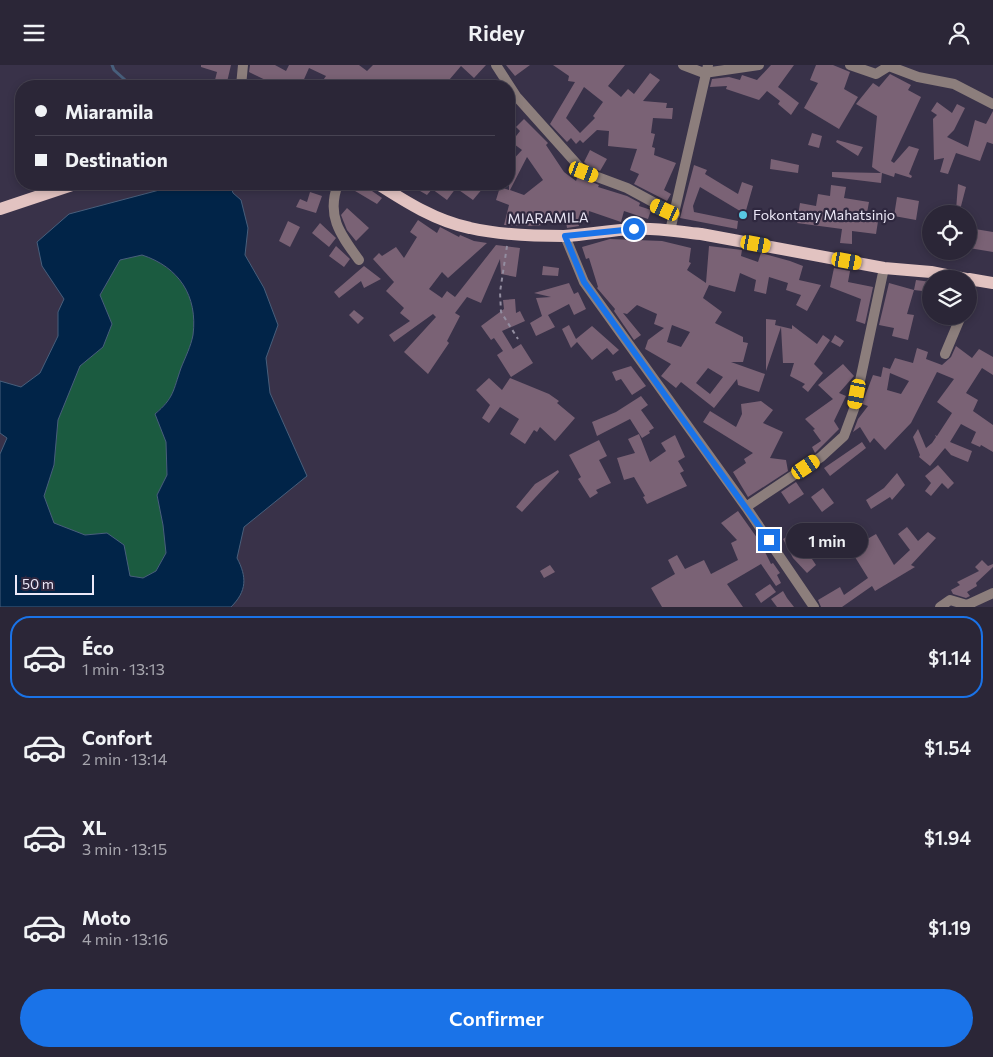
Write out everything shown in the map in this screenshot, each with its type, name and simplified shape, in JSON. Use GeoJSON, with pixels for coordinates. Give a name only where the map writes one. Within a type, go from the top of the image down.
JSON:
{"type":"FeatureCollection","features":[{"type":"Feature","properties":{"kind":"main road"},"geometry":{"type":"LineString","coordinates":[[0,209],[58,190]]}},
{"type":"Feature","properties":{"kind":"main road","name":"MIARAMILA"},"geometry":{"type":"LineString","coordinates":[[387,190],[402,200],[442,219],[468,228],[509,234],[565,236],[634,229],[670,231],[701,234],[884,268],[922,271]]}},
{"type":"Feature","properties":{"kind":"main road","name":"MIARAMILA"},"geometry":{"type":"LineString","coordinates":[[977,280],[993,283]]}},
{"type":"Feature","properties":{"kind":"street"},"geometry":{"type":"LineString","coordinates":[[242,80],[243,65]]}},
{"type":"Feature","properties":{"kind":"street"},"geometry":{"type":"LineString","coordinates":[[496,65],[506,80]]}},
{"type":"Feature","properties":{"kind":"street"},"geometry":{"type":"LineString","coordinates":[[683,65],[706,69],[759,65]]}},
{"type":"Feature","properties":{"kind":"street"},"geometry":{"type":"LineString","coordinates":[[850,65],[876,74],[889,66],[918,77],[954,84],[993,104]]}},
{"type":"Feature","properties":{"kind":"street"},"geometry":{"type":"LineString","coordinates":[[670,231],[706,69]]}},
{"type":"Feature","properties":{"kind":"street"},"geometry":{"type":"LineString","coordinates":[[515,94],[584,172],[627,188],[674,214]]}},
{"type":"Feature","properties":{"kind":"street"},"geometry":{"type":"LineString","coordinates":[[336,190],[332,207],[333,219],[359,260]]}},
{"type":"Feature","properties":{"kind":"street"},"geometry":{"type":"LineString","coordinates":[[565,236],[584,282],[746,507],[814,607]]}},
{"type":"Feature","properties":{"kind":"street"},"geometry":{"type":"LineString","coordinates":[[746,507],[821,457],[844,437],[854,409],[884,268]]}},
{"type":"Feature","properties":{"kind":"street"},"geometry":{"type":"LineString","coordinates":[[945,354],[957,325]]}},
{"type":"Feature","properties":{"kind":"street"},"geometry":{"type":"LineString","coordinates":[[940,607],[950,600],[967,605],[993,593]]}},
{"type":"Feature","properties":{"kind":"path"},"geometry":{"type":"LineString","coordinates":[[509,234],[500,292],[501,312],[518,339]]}},
{"type":"Feature","properties":{"kind":"green space"},"geometry":{"type":"Polygon","coordinates":[[[142,255],[166,267],[176,276],[189,296],[194,321],[191,343],[172,394],[155,414],[166,442],[167,475],[157,495],[166,553],[156,571],[143,578],[130,576],[107,533],[85,535],[54,523],[44,496],[54,465],[58,420],[80,366],[103,347],[112,324],[100,296],[120,260],[142,255]]]}},
{"type":"Feature","properties":{"kind":"water"},"geometry":{"type":"Polygon","coordinates":[[[159,190],[232,190],[241,200],[248,228],[245,255],[264,288],[278,325],[266,358],[270,393],[307,476],[244,527],[237,558],[243,571],[244,584],[240,595],[231,607],[0,607],[0,454],[7,438],[0,433],[0,381],[21,387],[40,373],[58,336],[58,312],[64,299],[42,266],[37,242],[69,214],[159,190]],[[142,255],[120,260],[100,295],[112,324],[103,347],[80,366],[58,420],[54,465],[44,496],[54,523],[85,535],[107,533],[124,545],[130,576],[143,578],[156,571],[166,553],[157,495],[167,475],[166,442],[155,414],[172,394],[193,335],[194,321],[189,296],[176,275],[166,267],[142,255]]]}},
{"type":"Feature","properties":{"kind":"building"},"geometry":{"type":"Polygon","coordinates":[[[201,65],[231,65],[227,80],[215,80],[217,72],[201,67],[201,65]]]}},
{"type":"Feature","properties":{"kind":"building"},"geometry":{"type":"Polygon","coordinates":[[[250,65],[275,65],[286,71],[289,65],[359,65],[367,71],[373,65],[486,65],[474,78],[461,66],[449,80],[323,80],[326,76],[309,68],[304,80],[266,80],[249,72],[250,65]]]}},
{"type":"Feature","properties":{"kind":"building"},"geometry":{"type":"Polygon","coordinates":[[[506,65],[530,65],[515,76],[506,65]]]}},
{"type":"Feature","properties":{"kind":"building"},"geometry":{"type":"Polygon","coordinates":[[[553,65],[625,65],[608,86],[621,97],[628,89],[634,94],[650,73],[660,80],[643,101],[667,103],[666,108],[673,108],[672,119],[653,118],[651,133],[655,134],[652,147],[655,148],[654,155],[676,163],[664,190],[671,194],[667,201],[634,184],[639,174],[630,170],[637,149],[608,146],[609,131],[597,130],[583,143],[580,140],[576,144],[571,138],[567,142],[550,124],[575,82],[568,81],[569,76],[553,65]],[[584,87],[566,118],[580,133],[595,118],[593,116],[603,102],[584,87]]]}},
{"type":"Feature","properties":{"kind":"building"},"geometry":{"type":"Polygon","coordinates":[[[771,65],[794,65],[778,87],[799,103],[791,115],[778,104],[780,101],[767,91],[759,100],[726,89],[727,86],[710,87],[712,79],[729,77],[740,80],[742,75],[757,80],[771,65]]]}},
{"type":"Feature","properties":{"kind":"building"},"geometry":{"type":"Polygon","coordinates":[[[816,65],[833,65],[850,72],[844,89],[858,97],[839,129],[804,108],[818,83],[810,80],[816,65]]]}},
{"type":"Feature","properties":{"kind":"building"},"geometry":{"type":"Polygon","coordinates":[[[890,74],[911,85],[908,90],[921,97],[891,161],[894,163],[909,146],[919,149],[909,174],[912,176],[911,178],[895,173],[894,177],[882,173],[881,183],[832,177],[832,172],[881,173],[872,167],[877,116],[856,104],[873,83],[879,87],[890,74]]]}},
{"type":"Feature","properties":{"kind":"building"},"geometry":{"type":"Polygon","coordinates":[[[937,102],[952,113],[957,104],[965,108],[954,130],[947,137],[968,147],[975,120],[986,124],[993,111],[993,144],[987,142],[980,161],[956,153],[948,174],[940,172],[944,158],[934,160],[933,119],[937,115],[931,111],[937,102]]]}},
{"type":"Feature","properties":{"kind":"building"},"geometry":{"type":"Polygon","coordinates":[[[524,119],[548,143],[546,145],[564,172],[576,181],[578,176],[599,185],[598,187],[627,196],[640,203],[639,206],[651,210],[648,219],[624,211],[621,222],[589,211],[588,222],[578,221],[579,226],[567,228],[565,216],[548,221],[548,224],[535,226],[504,225],[509,205],[496,200],[499,190],[510,190],[524,195],[543,180],[527,157],[515,180],[515,158],[522,150],[515,145],[515,137],[520,131],[516,127],[524,119]]]}},
{"type":"Feature","properties":{"kind":"building"},"geometry":{"type":"Polygon","coordinates":[[[812,133],[822,136],[819,148],[808,145],[812,133]]]}},
{"type":"Feature","properties":{"kind":"building"},"geometry":{"type":"Polygon","coordinates":[[[837,140],[863,147],[858,156],[836,142],[837,140]]]}},
{"type":"Feature","properties":{"kind":"building"},"geometry":{"type":"Polygon","coordinates":[[[590,150],[607,159],[600,171],[588,166],[584,162],[590,150]]]}},
{"type":"Feature","properties":{"kind":"building"},"geometry":{"type":"Polygon","coordinates":[[[771,159],[799,165],[798,173],[770,169],[771,159]]]}},
{"type":"Feature","properties":{"kind":"building"},"geometry":{"type":"Polygon","coordinates":[[[694,165],[707,170],[705,174],[738,194],[742,182],[753,186],[745,214],[700,187],[693,206],[694,212],[738,221],[737,229],[680,218],[694,165]]]}},
{"type":"Feature","properties":{"kind":"building"},"geometry":{"type":"Polygon","coordinates":[[[958,184],[966,187],[961,205],[956,205],[958,184]]]}},
{"type":"Feature","properties":{"kind":"building"},"geometry":{"type":"Polygon","coordinates":[[[831,185],[846,187],[844,198],[869,202],[867,213],[879,215],[876,234],[852,231],[852,244],[840,243],[842,229],[797,223],[800,203],[816,206],[818,194],[830,196],[831,185]]]}},
{"type":"Feature","properties":{"kind":"building"},"geometry":{"type":"Polygon","coordinates":[[[353,190],[371,190],[382,198],[377,204],[353,190]]]}},
{"type":"Feature","properties":{"kind":"building"},"geometry":{"type":"Polygon","coordinates":[[[418,190],[431,190],[427,195],[418,190]]]}},
{"type":"Feature","properties":{"kind":"building"},"geometry":{"type":"Polygon","coordinates":[[[433,190],[454,190],[447,200],[433,190]]]}},
{"type":"Feature","properties":{"kind":"building"},"geometry":{"type":"Polygon","coordinates":[[[459,190],[481,190],[473,200],[459,190]]]}},
{"type":"Feature","properties":{"kind":"building"},"geometry":{"type":"Polygon","coordinates":[[[310,192],[322,196],[316,213],[296,207],[300,199],[307,202],[310,192]]]}},
{"type":"Feature","properties":{"kind":"building"},"geometry":{"type":"Polygon","coordinates":[[[897,197],[919,201],[916,220],[894,216],[897,197]]]}},
{"type":"Feature","properties":{"kind":"building"},"geometry":{"type":"Polygon","coordinates":[[[347,208],[369,228],[356,241],[347,230],[341,215],[347,208]]]}},
{"type":"Feature","properties":{"kind":"building"},"geometry":{"type":"Polygon","coordinates":[[[418,220],[437,233],[440,227],[459,237],[460,235],[474,241],[487,243],[448,278],[442,272],[429,289],[442,298],[447,291],[455,297],[496,245],[520,248],[516,277],[501,274],[500,259],[481,303],[467,297],[455,313],[460,316],[447,341],[449,343],[428,374],[404,352],[436,317],[433,314],[394,342],[389,335],[410,321],[400,313],[404,308],[386,291],[394,282],[373,259],[379,253],[382,256],[396,247],[404,258],[417,237],[410,232],[418,220]]]}},
{"type":"Feature","properties":{"kind":"building"},"geometry":{"type":"Polygon","coordinates":[[[288,221],[300,227],[290,247],[279,241],[288,221]]]}},
{"type":"Feature","properties":{"kind":"building"},"geometry":{"type":"Polygon","coordinates":[[[320,223],[336,238],[329,247],[312,233],[320,223]]]}},
{"type":"Feature","properties":{"kind":"building"},"geometry":{"type":"Polygon","coordinates":[[[977,229],[993,232],[993,252],[977,249],[977,229]]]}},
{"type":"Feature","properties":{"kind":"building"},"geometry":{"type":"Polygon","coordinates":[[[610,239],[662,241],[691,248],[689,262],[691,263],[687,270],[706,283],[709,246],[742,250],[741,256],[758,262],[761,253],[803,266],[799,280],[821,285],[807,311],[796,305],[801,295],[786,290],[788,283],[769,277],[766,294],[754,291],[756,280],[740,273],[735,292],[709,285],[703,298],[722,312],[715,323],[743,337],[743,342],[748,343],[743,362],[731,362],[765,374],[759,392],[738,385],[737,379],[714,408],[681,382],[676,388],[661,376],[671,364],[645,349],[648,340],[664,328],[654,324],[657,314],[637,305],[627,314],[623,313],[641,335],[634,340],[614,311],[615,309],[597,288],[589,258],[586,259],[582,247],[610,239]],[[672,325],[667,342],[681,347],[690,332],[672,325]],[[708,368],[696,383],[710,394],[723,377],[708,368]]]}},
{"type":"Feature","properties":{"kind":"building"},"geometry":{"type":"Polygon","coordinates":[[[336,246],[350,259],[344,267],[329,256],[336,246]]]}},
{"type":"Feature","properties":{"kind":"building"},"geometry":{"type":"Polygon","coordinates":[[[364,266],[381,279],[364,288],[361,281],[339,298],[334,292],[364,266]]]}},
{"type":"Feature","properties":{"kind":"building"},"geometry":{"type":"Polygon","coordinates":[[[543,266],[559,268],[558,276],[542,275],[543,266]]]}},
{"type":"Feature","properties":{"kind":"building"},"geometry":{"type":"Polygon","coordinates":[[[834,268],[850,271],[848,282],[873,287],[865,324],[856,321],[861,299],[830,287],[834,268]]]}},
{"type":"Feature","properties":{"kind":"building"},"geometry":{"type":"Polygon","coordinates":[[[916,280],[922,281],[922,291],[914,290],[916,280]]]}},
{"type":"Feature","properties":{"kind":"building"},"geometry":{"type":"Polygon","coordinates":[[[569,283],[574,294],[578,292],[586,309],[574,315],[569,304],[548,315],[555,327],[536,336],[530,323],[542,316],[536,298],[551,297],[534,293],[569,283]]]}},
{"type":"Feature","properties":{"kind":"building"},"geometry":{"type":"Polygon","coordinates":[[[889,283],[914,290],[907,314],[914,315],[908,340],[892,336],[894,328],[879,325],[889,283]]]}},
{"type":"Feature","properties":{"kind":"building"},"geometry":{"type":"Polygon","coordinates":[[[515,299],[516,313],[520,311],[525,321],[502,331],[513,349],[521,344],[533,363],[511,377],[497,355],[503,351],[494,338],[491,340],[481,326],[504,309],[503,300],[515,299]]]}},
{"type":"Feature","properties":{"kind":"building"},"geometry":{"type":"Polygon","coordinates":[[[354,310],[364,318],[358,324],[349,315],[354,310]]]}},
{"type":"Feature","properties":{"kind":"building"},"geometry":{"type":"Polygon","coordinates":[[[766,319],[776,320],[775,325],[792,329],[792,325],[817,344],[823,335],[830,340],[814,364],[823,373],[808,392],[802,387],[805,384],[790,376],[794,363],[783,363],[781,327],[766,371],[766,319]]]}},
{"type":"Feature","properties":{"kind":"building"},"geometry":{"type":"Polygon","coordinates":[[[569,325],[576,339],[592,326],[619,350],[613,355],[607,348],[592,360],[577,342],[571,348],[562,329],[569,325]]]}},
{"type":"Feature","properties":{"kind":"building"},"geometry":{"type":"Polygon","coordinates":[[[835,335],[844,341],[840,347],[831,342],[835,335]]]}},
{"type":"Feature","properties":{"kind":"building"},"geometry":{"type":"Polygon","coordinates":[[[956,346],[972,358],[979,349],[993,357],[993,375],[982,368],[966,393],[978,400],[973,411],[993,425],[993,452],[981,445],[980,447],[971,443],[976,432],[961,424],[950,442],[972,451],[968,462],[951,455],[945,448],[930,466],[919,457],[920,455],[913,437],[918,429],[926,448],[932,443],[936,437],[935,435],[937,436],[952,413],[937,402],[954,379],[937,372],[911,423],[885,450],[874,438],[870,443],[860,427],[853,432],[858,419],[868,406],[862,404],[873,375],[881,377],[883,367],[890,369],[895,358],[913,363],[917,348],[928,352],[926,359],[942,365],[951,357],[956,346]],[[890,373],[887,390],[901,394],[909,381],[890,373]]]}},
{"type":"Feature","properties":{"kind":"building"},"geometry":{"type":"Polygon","coordinates":[[[843,364],[854,376],[839,393],[846,396],[834,421],[839,429],[815,453],[812,447],[821,441],[813,430],[815,429],[805,419],[833,399],[818,385],[843,364]]]}},
{"type":"Feature","properties":{"kind":"building"},"geometry":{"type":"Polygon","coordinates":[[[631,366],[646,386],[632,395],[621,379],[616,381],[612,372],[631,366]]]}},
{"type":"Feature","properties":{"kind":"building"},"geometry":{"type":"Polygon","coordinates":[[[489,378],[502,390],[510,378],[549,394],[559,401],[557,403],[575,418],[555,441],[540,427],[537,432],[534,430],[525,444],[510,434],[519,419],[500,407],[489,423],[482,418],[490,405],[476,390],[489,378]]]}},
{"type":"Feature","properties":{"kind":"building"},"geometry":{"type":"Polygon","coordinates":[[[641,396],[648,405],[641,410],[654,428],[649,431],[650,433],[642,438],[630,419],[597,436],[592,422],[616,412],[641,396]]]}},
{"type":"Feature","properties":{"kind":"building"},"geometry":{"type":"Polygon","coordinates":[[[761,401],[773,410],[763,423],[783,432],[770,458],[786,460],[788,471],[748,497],[733,472],[746,463],[744,459],[753,453],[703,422],[710,411],[736,427],[742,414],[741,404],[761,401]]]}},
{"type":"Feature","properties":{"kind":"building"},"geometry":{"type":"Polygon","coordinates":[[[639,434],[650,462],[666,451],[661,443],[675,435],[685,457],[678,461],[684,471],[680,473],[687,486],[647,504],[643,497],[645,496],[634,477],[624,480],[617,458],[635,453],[628,439],[639,434]]]}},
{"type":"Feature","properties":{"kind":"building"},"geometry":{"type":"Polygon","coordinates":[[[599,440],[607,456],[599,460],[611,483],[596,490],[598,493],[590,498],[578,479],[581,477],[569,455],[599,440]]]}},
{"type":"Feature","properties":{"kind":"building"},"geometry":{"type":"Polygon","coordinates":[[[862,442],[866,448],[830,476],[824,468],[862,442]]]}},
{"type":"Feature","properties":{"kind":"building"},"geometry":{"type":"Polygon","coordinates":[[[938,465],[954,483],[948,489],[942,483],[931,496],[925,491],[931,483],[925,476],[938,465]]]}},
{"type":"Feature","properties":{"kind":"building"},"geometry":{"type":"Polygon","coordinates":[[[558,470],[559,472],[522,512],[516,507],[535,484],[558,470]]]}},
{"type":"Feature","properties":{"kind":"building"},"geometry":{"type":"Polygon","coordinates":[[[897,473],[905,485],[892,500],[890,497],[871,509],[866,500],[884,488],[897,473]]]}},
{"type":"Feature","properties":{"kind":"building"},"geometry":{"type":"Polygon","coordinates":[[[796,482],[804,494],[789,504],[781,492],[796,482]]]}},
{"type":"Feature","properties":{"kind":"building"},"geometry":{"type":"Polygon","coordinates":[[[823,488],[834,503],[822,512],[811,497],[823,488]]]}},
{"type":"Feature","properties":{"kind":"building"},"geometry":{"type":"Polygon","coordinates":[[[738,511],[760,542],[771,564],[773,563],[780,573],[777,575],[781,583],[776,586],[761,564],[727,584],[743,607],[662,607],[651,588],[675,574],[668,560],[677,555],[685,569],[704,560],[711,574],[738,560],[731,543],[737,540],[721,523],[738,511]]]}},
{"type":"Feature","properties":{"kind":"building"},"geometry":{"type":"Polygon","coordinates":[[[907,527],[918,541],[928,532],[936,538],[911,565],[915,567],[875,591],[872,586],[842,607],[821,607],[818,600],[840,587],[844,595],[868,578],[850,549],[876,534],[894,565],[910,550],[898,534],[907,527]]]}},
{"type":"Feature","properties":{"kind":"building"},"geometry":{"type":"Polygon","coordinates":[[[796,531],[800,541],[816,565],[807,573],[793,558],[783,539],[796,531]]]}},
{"type":"Feature","properties":{"kind":"building"},"geometry":{"type":"Polygon","coordinates":[[[982,560],[988,566],[993,564],[993,567],[976,583],[977,586],[967,592],[970,596],[966,598],[953,594],[951,590],[960,585],[957,582],[979,571],[975,567],[982,560]]]}},
{"type":"Feature","properties":{"kind":"building"},"geometry":{"type":"Polygon","coordinates":[[[550,565],[555,572],[544,578],[540,571],[550,565]]]}},
{"type":"Feature","properties":{"kind":"building"},"geometry":{"type":"Polygon","coordinates":[[[770,584],[776,592],[761,603],[755,594],[770,584]]]}},
{"type":"Feature","properties":{"kind":"building"},"geometry":{"type":"Polygon","coordinates":[[[783,591],[794,607],[777,607],[771,599],[783,591]]]}},
{"type":"Feature","properties":{"kind":"waterway"},"geometry":{"type":"LineString","coordinates":[[112,65],[114,70],[125,80]]}},
{"type":"Feature","properties":{"kind":"place","name":"Fokontany Mahatsinjo"},"geometry":{"type":"Point","coordinates":[743,215]}},
{"type":"Feature","properties":{"kind":"route"},"geometry":{"type":"LineString","coordinates":[[634,229],[565,236],[584,282],[769,540]]}}]}
